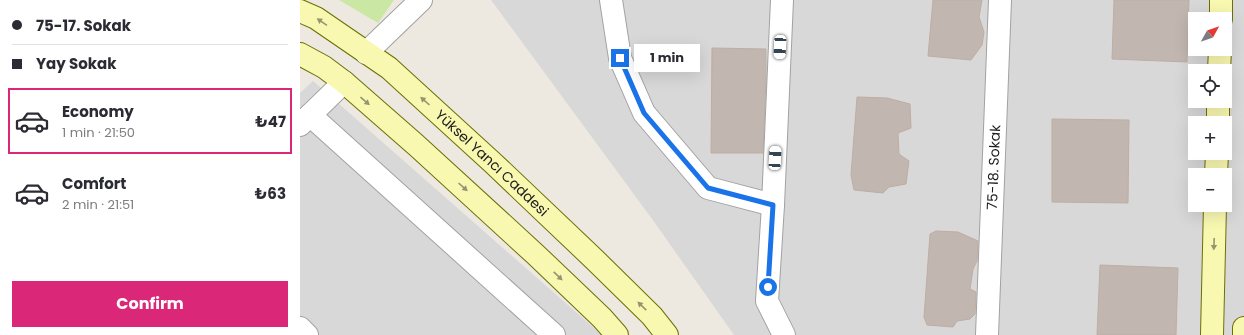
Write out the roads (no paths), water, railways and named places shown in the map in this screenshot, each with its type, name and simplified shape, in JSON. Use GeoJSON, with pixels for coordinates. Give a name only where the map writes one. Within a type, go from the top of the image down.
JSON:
{"type":"FeatureCollection","features":[{"type":"Feature","properties":{"kind":"main road"},"geometry":{"type":"LineString","coordinates":[[1221,0],[1221,12]]}},
{"type":"Feature","properties":{"kind":"main road","name":"Yüksel Yancı Caddesi"},"geometry":{"type":"LineString","coordinates":[[300,11],[316,18],[389,68],[493,163],[652,316],[667,335]]}},
{"type":"Feature","properties":{"kind":"main road"},"geometry":{"type":"LineString","coordinates":[[300,54],[324,67],[344,82],[416,145],[535,254],[602,318],[617,335]]}},
{"type":"Feature","properties":{"kind":"main road"},"geometry":{"type":"LineString","coordinates":[[1212,335],[1215,212]]}},
{"type":"Feature","properties":{"kind":"main road"},"geometry":{"type":"LineString","coordinates":[[1244,328],[1244,335]]}},
{"type":"Feature","properties":{"kind":"street"},"geometry":{"type":"LineString","coordinates":[[366,53],[421,0]]}},
{"type":"Feature","properties":{"kind":"street"},"geometry":{"type":"LineString","coordinates":[[611,0],[620,58],[644,113],[708,188],[773,205]]}},
{"type":"Feature","properties":{"kind":"street"},"geometry":{"type":"LineString","coordinates":[[782,0],[773,205],[767,301],[784,335]]}},
{"type":"Feature","properties":{"kind":"street","name":"75-18. Sokak"},"geometry":{"type":"LineString","coordinates":[[988,335],[1000,0]]}},
{"type":"Feature","properties":{"kind":"street"},"geometry":{"type":"LineString","coordinates":[[344,82],[305,120],[554,335]]}},
{"type":"Feature","properties":{"kind":"street"},"geometry":{"type":"LineString","coordinates":[[300,328],[307,335]]}}]}
